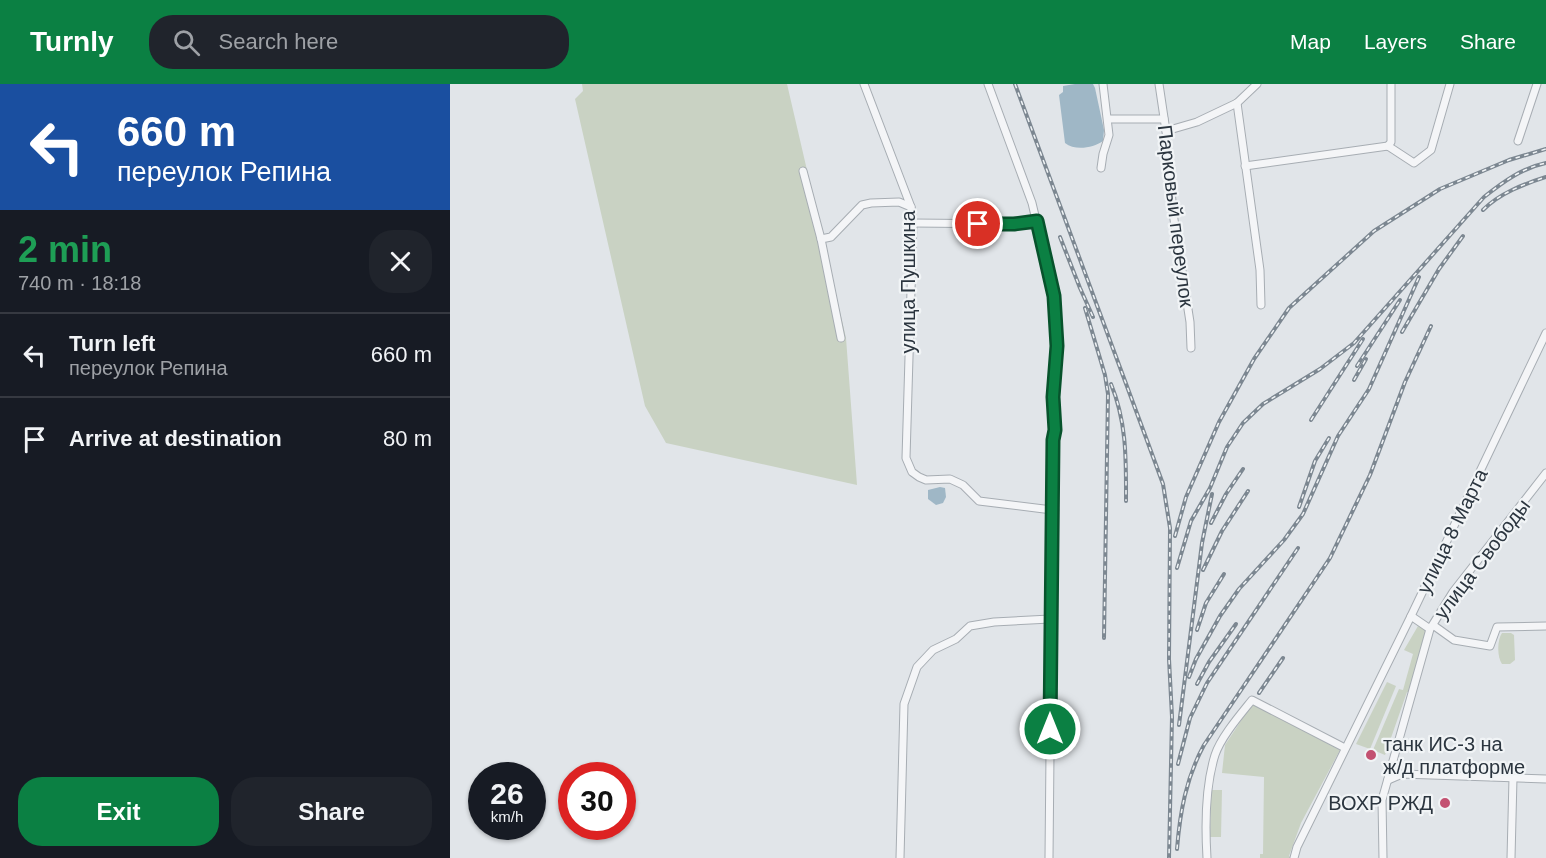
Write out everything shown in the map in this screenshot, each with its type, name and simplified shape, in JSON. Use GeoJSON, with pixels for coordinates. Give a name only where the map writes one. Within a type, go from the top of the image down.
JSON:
{"type":"FeatureCollection","features":[{"type":"Feature","properties":{"kind":"street","name":"улица Пушкина"},"geometry":{"type":"LineString","coordinates":[[864,84],[911,207],[913,224],[906,458],[912,472],[926,480],[950,479],[963,485],[979,501],[1052,510]]}},
{"type":"Feature","properties":{"kind":"street"},"geometry":{"type":"LineString","coordinates":[[988,84],[1032,203],[1047,259],[1055,306],[1057,346],[1053,397],[1055,430],[1050,619],[1049,858]]}},
{"type":"Feature","properties":{"kind":"street"},"geometry":{"type":"LineString","coordinates":[[1101,168],[1109,135],[1103,84]]}},
{"type":"Feature","properties":{"kind":"street","name":"Парковый переулок"},"geometry":{"type":"LineString","coordinates":[[1159,84],[1166,130],[1173,213],[1190,322],[1191,348]]}},
{"type":"Feature","properties":{"kind":"street"},"geometry":{"type":"LineString","coordinates":[[1166,130],[1197,122],[1237,103],[1257,84]]}},
{"type":"Feature","properties":{"kind":"street"},"geometry":{"type":"LineString","coordinates":[[1388,147],[1391,142],[1391,84]]}},
{"type":"Feature","properties":{"kind":"street"},"geometry":{"type":"LineString","coordinates":[[1245,166],[1388,147],[1414,163],[1431,150],[1450,84]]}},
{"type":"Feature","properties":{"kind":"street"},"geometry":{"type":"LineString","coordinates":[[1518,141],[1537,84]]}},
{"type":"Feature","properties":{"kind":"street"},"geometry":{"type":"LineString","coordinates":[[1237,103],[1260,270],[1261,305]]}},
{"type":"Feature","properties":{"kind":"street"},"geometry":{"type":"LineString","coordinates":[[1108,119],[1164,119]]}},
{"type":"Feature","properties":{"kind":"street"},"geometry":{"type":"LineString","coordinates":[[803,171],[821,239],[841,338]]}},
{"type":"Feature","properties":{"kind":"street"},"geometry":{"type":"LineString","coordinates":[[821,239],[831,237],[862,205],[899,202],[911,207]]}},
{"type":"Feature","properties":{"kind":"street"},"geometry":{"type":"LineString","coordinates":[[913,224],[1014,224],[1037,221]]}},
{"type":"Feature","properties":{"kind":"street","name":"улица 8 Марта"},"geometry":{"type":"LineString","coordinates":[[1294,858],[1297,847],[1411,616],[1546,333]]}},
{"type":"Feature","properties":{"kind":"street","name":"улица Свободы"},"geometry":{"type":"LineString","coordinates":[[1383,858],[1382,800],[1431,627],[1453,592],[1546,473]]}},
{"type":"Feature","properties":{"kind":"street"},"geometry":{"type":"LineString","coordinates":[[1411,616],[1454,639],[1490,646],[1497,627],[1546,626]]}},
{"type":"Feature","properties":{"kind":"street"},"geometry":{"type":"LineString","coordinates":[[900,858],[904,704],[917,667],[933,650],[956,639],[970,626],[994,622],[1050,619]]}},
{"type":"Feature","properties":{"kind":"street"},"geometry":{"type":"LineString","coordinates":[[1208,858],[1209,789],[1216,753],[1234,723],[1252,700],[1345,748]]}},
{"type":"Feature","properties":{"kind":"street"},"geometry":{"type":"LineString","coordinates":[[1388,780],[1402,774],[1546,779]]}},
{"type":"Feature","properties":{"kind":"street"},"geometry":{"type":"LineString","coordinates":[[1511,858],[1513,778]]}},
{"type":"Feature","properties":{"kind":"green space"},"geometry":{"type":"Polygon","coordinates":[[[582,84],[787,84],[846,338],[857,485],[666,443],[645,406],[575,99],[583,91],[582,84]]]}},
{"type":"Feature","properties":{"kind":"green space"},"geometry":{"type":"Polygon","coordinates":[[[1418,626],[1427,631],[1411,692],[1407,692],[1385,755],[1373,750],[1399,689],[1403,690],[1413,654],[1404,650],[1418,626]]]}},
{"type":"Feature","properties":{"kind":"green space"},"geometry":{"type":"Polygon","coordinates":[[[1502,633],[1514,635],[1515,660],[1510,664],[1502,664],[1499,657],[1498,644],[1502,633]]]}},
{"type":"Feature","properties":{"kind":"green space"},"geometry":{"type":"Polygon","coordinates":[[[1387,682],[1396,686],[1370,749],[1356,744],[1387,682]]]}},
{"type":"Feature","properties":{"kind":"green space"},"geometry":{"type":"Polygon","coordinates":[[[1252,704],[1340,750],[1301,823],[1289,856],[1291,858],[1260,858],[1260,854],[1263,854],[1264,777],[1222,773],[1225,745],[1252,704]]]}},
{"type":"Feature","properties":{"kind":"green space"},"geometry":{"type":"Polygon","coordinates":[[[1211,790],[1222,790],[1221,837],[1210,837],[1211,790]]]}},
{"type":"Feature","properties":{"kind":"water"},"geometry":{"type":"Polygon","coordinates":[[[1093,84],[1095,88],[1104,130],[1103,141],[1089,147],[1079,148],[1065,143],[1059,95],[1063,92],[1063,86],[1093,84]]]}},
{"type":"Feature","properties":{"kind":"water"},"geometry":{"type":"Polygon","coordinates":[[[945,488],[946,497],[943,503],[936,505],[928,499],[928,490],[945,488]]]}},
{"type":"Feature","properties":{"kind":"railway"},"geometry":{"type":"LineString","coordinates":[[1015,84],[1163,484],[1170,528],[1169,659],[1172,717],[1169,858]]}},
{"type":"Feature","properties":{"kind":"railway"},"geometry":{"type":"LineString","coordinates":[[1175,536],[1186,497],[1219,422],[1254,359],[1289,308],[1374,231],[1440,189],[1509,160],[1546,149]]}},
{"type":"Feature","properties":{"kind":"railway"},"geometry":{"type":"LineString","coordinates":[[1177,568],[1191,521],[1210,488],[1227,447],[1243,423],[1263,404],[1320,369],[1354,343],[1484,197],[1521,172],[1546,163]]}},
{"type":"Feature","properties":{"kind":"railway"},"geometry":{"type":"LineString","coordinates":[[1483,210],[1505,194],[1546,177]]}},
{"type":"Feature","properties":{"kind":"railway"},"geometry":{"type":"LineString","coordinates":[[1402,332],[1439,269],[1463,236]]}},
{"type":"Feature","properties":{"kind":"railway"},"geometry":{"type":"LineString","coordinates":[[1060,237],[1093,317]]}},
{"type":"Feature","properties":{"kind":"railway"},"geometry":{"type":"LineString","coordinates":[[1189,677],[1196,659],[1220,616],[1239,589],[1284,540],[1303,514],[1338,436],[1369,389],[1419,277]]}},
{"type":"Feature","properties":{"kind":"railway"},"geometry":{"type":"LineString","coordinates":[[1357,366],[1400,300]]}},
{"type":"Feature","properties":{"kind":"railway"},"geometry":{"type":"LineString","coordinates":[[1085,308],[1105,375],[1108,394],[1104,638]]}},
{"type":"Feature","properties":{"kind":"railway"},"geometry":{"type":"LineString","coordinates":[[1177,849],[1185,796],[1198,757],[1330,558],[1370,475],[1405,382],[1431,326]]}},
{"type":"Feature","properties":{"kind":"railway"},"geometry":{"type":"LineString","coordinates":[[1311,420],[1363,339]]}},
{"type":"Feature","properties":{"kind":"railway"},"geometry":{"type":"LineString","coordinates":[[1354,380],[1366,359]]}},
{"type":"Feature","properties":{"kind":"railway"},"geometry":{"type":"LineString","coordinates":[[1111,384],[1123,427],[1126,501]]}},
{"type":"Feature","properties":{"kind":"railway"},"geometry":{"type":"LineString","coordinates":[[1299,507],[1315,461],[1329,438]]}},
{"type":"Feature","properties":{"kind":"railway"},"geometry":{"type":"LineString","coordinates":[[1211,523],[1226,494],[1243,469]]}},
{"type":"Feature","properties":{"kind":"railway"},"geometry":{"type":"LineString","coordinates":[[1203,570],[1222,531],[1248,491]]}},
{"type":"Feature","properties":{"kind":"railway"},"geometry":{"type":"LineString","coordinates":[[1179,725],[1202,543],[1212,494]]}},
{"type":"Feature","properties":{"kind":"railway"},"geometry":{"type":"LineString","coordinates":[[1178,764],[1190,718],[1207,683],[1298,548]]}},
{"type":"Feature","properties":{"kind":"railway"},"geometry":{"type":"LineString","coordinates":[[1197,630],[1206,603],[1224,574]]}},
{"type":"Feature","properties":{"kind":"railway"},"geometry":{"type":"LineString","coordinates":[[1197,684],[1209,662],[1236,624]]}},
{"type":"Feature","properties":{"kind":"railway"},"geometry":{"type":"LineString","coordinates":[[1259,693],[1283,658]]}},
{"type":"Feature","properties":{"kind":"place","name":"танк ИС-3 на ж/д платформе"},"geometry":{"type":"Point","coordinates":[1371,755]}},
{"type":"Feature","properties":{"kind":"place","name":"ВОХР РЖД"},"geometry":{"type":"Point","coordinates":[1445,803]}},
{"type":"Feature","properties":{"kind":"route"},"geometry":{"type":"LineString","coordinates":[[978,224],[1014,224],[1037,221],[1054,296],[1057,346],[1053,397],[1055,430],[1050,573],[1050,729]]}}]}
